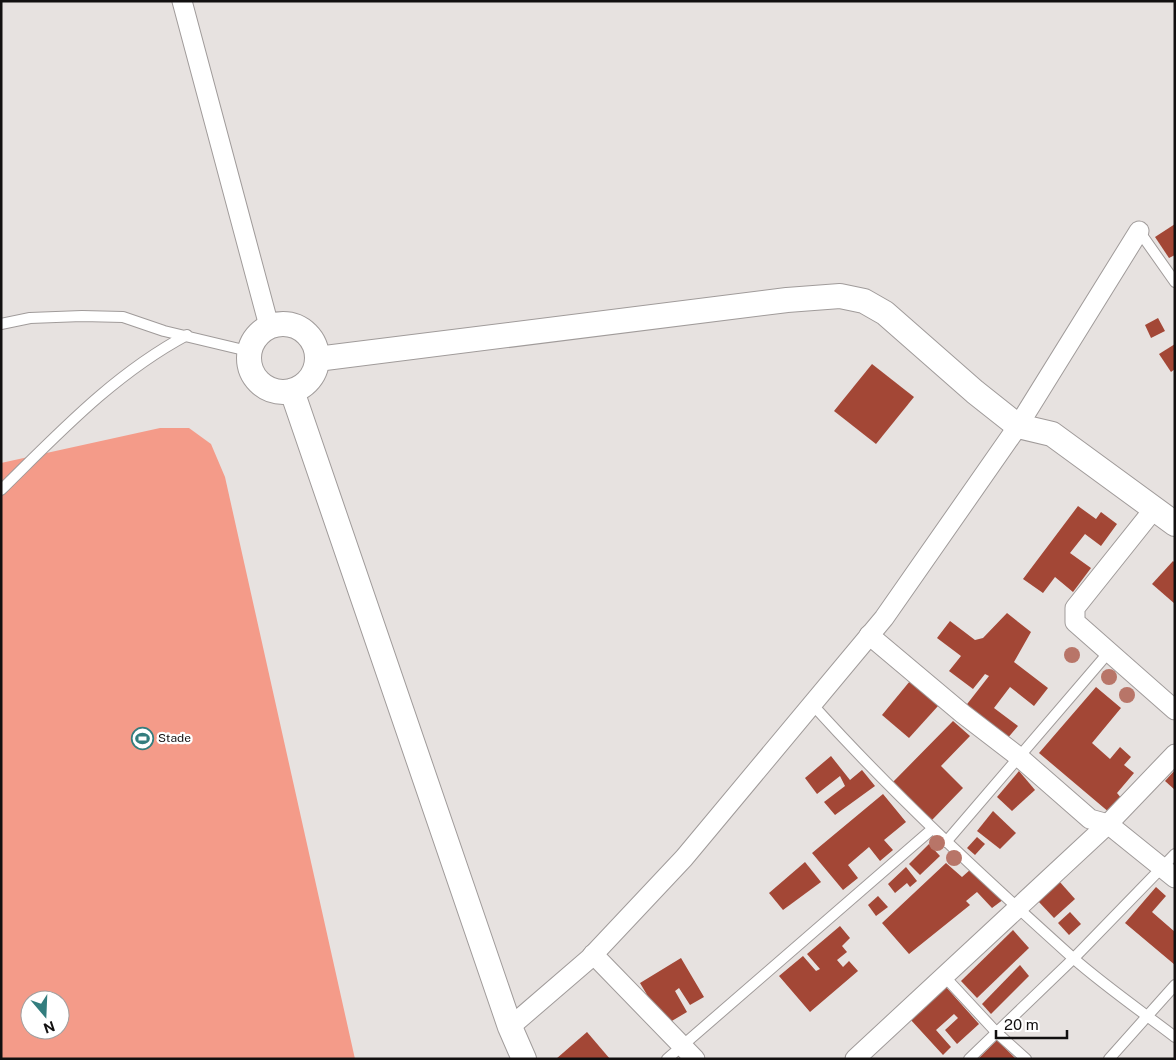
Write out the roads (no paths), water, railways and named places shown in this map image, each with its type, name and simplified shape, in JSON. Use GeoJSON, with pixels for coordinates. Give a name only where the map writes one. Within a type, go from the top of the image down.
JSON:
{"type":"FeatureCollection","features":[{"type":"Feature","properties":{"kind":"street"},"geometry":{"type":"LineString","coordinates":[[182,1],[270,326]]}},
{"type":"Feature","properties":{"kind":"street"},"geometry":{"type":"LineString","coordinates":[[510,1027],[593,954],[684,858],[884,618],[1018,426],[1139,231]]}},
{"type":"Feature","properties":{"kind":"street"},"geometry":{"type":"LineString","coordinates":[[317,359],[777,301],[840,296],[864,302],[885,313],[975,392],[1018,426],[1052,434],[1175,524]]}},
{"type":"Feature","properties":{"kind":"street"},"geometry":{"type":"LineString","coordinates":[[292,324],[302,329],[311,337],[317,359],[315,370],[310,379],[292,391],[268,390],[251,374],[248,363],[248,351],[256,336],[270,326],[292,324]]}},
{"type":"Feature","properties":{"kind":"street"},"geometry":{"type":"LineString","coordinates":[[292,391],[510,1027],[524,1059]]}},
{"type":"Feature","properties":{"kind":"street"},"geometry":{"type":"LineString","coordinates":[[1154,509],[1075,608],[1075,622],[1175,710]]}},
{"type":"Feature","properties":{"kind":"street"},"geometry":{"type":"LineString","coordinates":[[869,635],[963,714],[1018,757],[1090,819],[1108,824],[1171,866]]}},
{"type":"Feature","properties":{"kind":"street"},"geometry":{"type":"LineString","coordinates":[[855,1059],[1108,824],[1175,754]]}},
{"type":"Feature","properties":{"kind":"street"},"geometry":{"type":"LineString","coordinates":[[593,954],[689,1052]]}},
{"type":"Feature","properties":{"kind":"lane"},"geometry":{"type":"LineString","coordinates":[[1139,231],[1175,282]]}},
{"type":"Feature","properties":{"kind":"lane"},"geometry":{"type":"LineString","coordinates":[[1,324],[30,318],[122,317],[164,331],[248,351]]}},
{"type":"Feature","properties":{"kind":"lane"},"geometry":{"type":"LineString","coordinates":[[1,490],[108,387],[137,365],[187,335]]}},
{"type":"Feature","properties":{"kind":"lane"},"geometry":{"type":"LineString","coordinates":[[946,842],[1109,652]]}},
{"type":"Feature","properties":{"kind":"lane"},"geometry":{"type":"LineString","coordinates":[[812,704],[867,765],[931,830],[1020,907],[1074,958],[1175,1037]]}},
{"type":"Feature","properties":{"kind":"lane"},"geometry":{"type":"LineString","coordinates":[[667,1059],[689,1052],[931,830]]}},
{"type":"Feature","properties":{"kind":"lane"},"geometry":{"type":"LineString","coordinates":[[969,1059],[1171,866]]}},
{"type":"Feature","properties":{"kind":"lane"},"geometry":{"type":"LineString","coordinates":[[945,977],[996,1033],[1026,1059]]}},
{"type":"Feature","properties":{"kind":"lane"},"geometry":{"type":"LineString","coordinates":[[1109,1059],[1175,985]]}},
{"type":"Feature","properties":{"kind":"place","name":"Stade"},"geometry":{"type":"Point","coordinates":[142,738]}}]}
